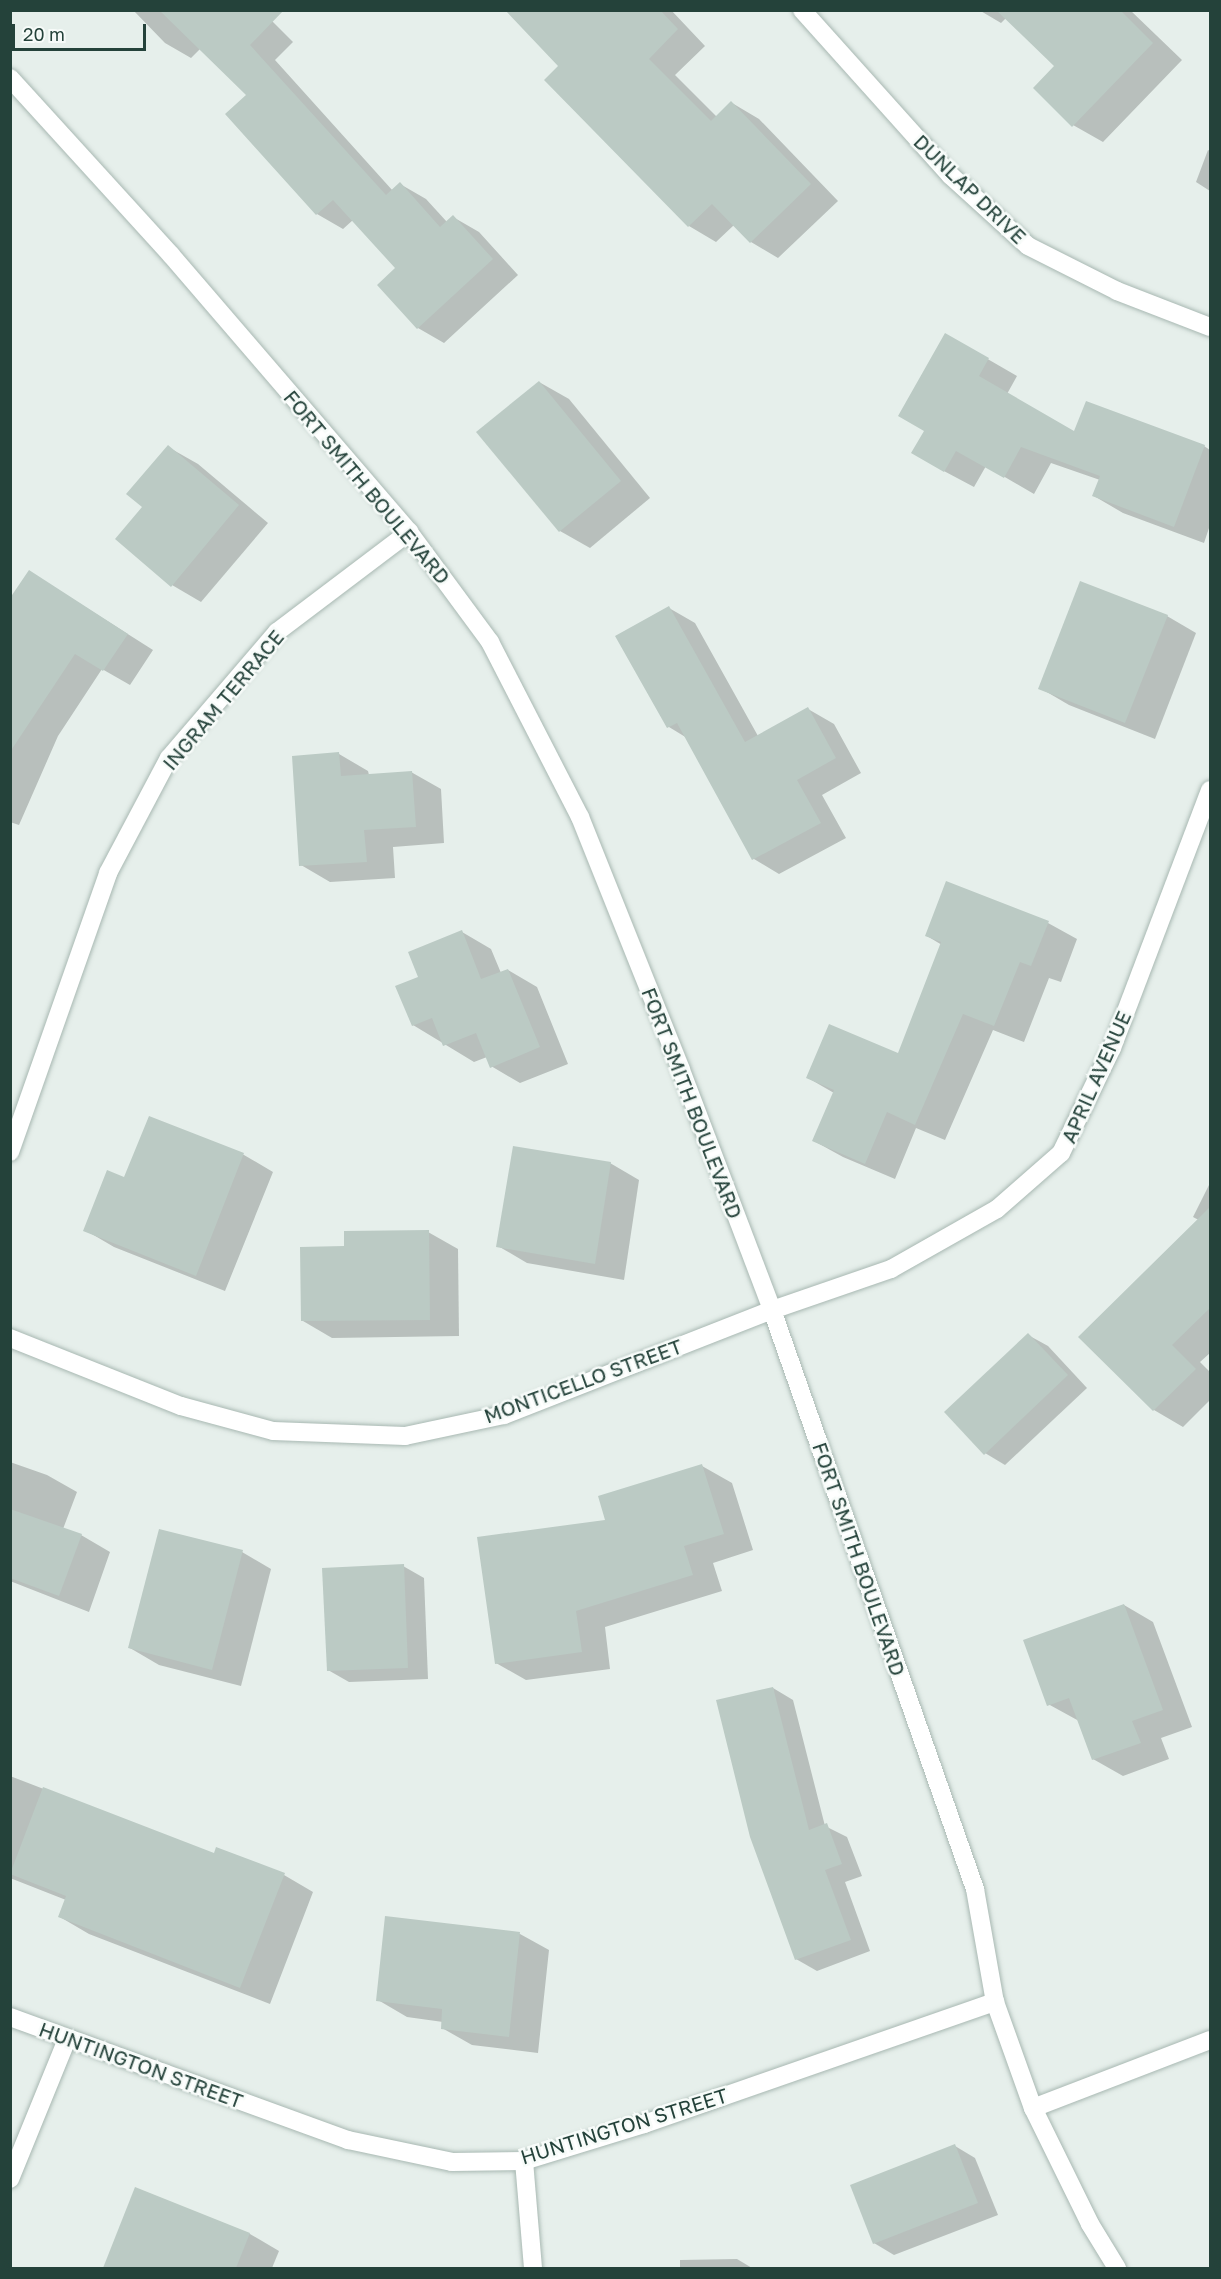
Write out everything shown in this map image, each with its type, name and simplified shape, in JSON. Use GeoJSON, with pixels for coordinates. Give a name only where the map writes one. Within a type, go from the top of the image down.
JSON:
{"type":"FeatureCollection","features":[{"type":"Feature","properties":{"kind":"street","name":"DUNLAP DRIVE"},"geometry":{"type":"LineString","coordinates":[[802,10],[950,175],[1028,246],[1117,291],[1210,327]]}},
{"type":"Feature","properties":{"kind":"street","name":"FORT SMITH BOULEVARD"},"geometry":{"type":"LineString","coordinates":[[10,78],[171,255],[409,532],[490,642],[580,817],[681,1070],[772,1310],[975,1889],[995,2002],[1034,2108],[1090,2224],[1117,2268]]}},
{"type":"Feature","properties":{"kind":"street","name":"INGRAM TERRACE"},"geometry":{"type":"LineString","coordinates":[[10,1152],[108,873],[169,758],[277,632],[409,532]]}},
{"type":"Feature","properties":{"kind":"street","name":"APRIL AVENUE"},"geometry":{"type":"LineString","coordinates":[[772,1310],[891,1269],[997,1209],[1061,1153],[1112,1048],[1210,790]]}},
{"type":"Feature","properties":{"kind":"street","name":"MONTICELLO STREET"},"geometry":{"type":"LineString","coordinates":[[10,1338],[181,1406],[273,1431],[405,1436],[504,1415],[772,1310]]}},
{"type":"Feature","properties":{"kind":"street","name":"HUNTINGTON STREET"},"geometry":{"type":"LineString","coordinates":[[10,2017],[348,2140],[452,2162],[524,2161],[644,2124],[995,2002]]}},
{"type":"Feature","properties":{"kind":"street"},"geometry":{"type":"LineString","coordinates":[[10,2179],[67,2039]]}},
{"type":"Feature","properties":{"kind":"street"},"geometry":{"type":"LineString","coordinates":[[1034,2108],[1210,2040]]}},
{"type":"Feature","properties":{"kind":"street"},"geometry":{"type":"LineString","coordinates":[[524,2161],[533,2268]]}},
{"type":"Feature","properties":{"kind":"building"},"geometry":{"type":"Polygon","coordinates":[[[159,10],[284,10],[250,45],[386,195],[400,182],[440,227],[453,215],[493,259],[417,329],[377,285],[395,268],[333,200],[316,215],[225,114],[246,95],[159,10]]]}},
{"type":"Feature","properties":{"kind":"building"},"geometry":{"type":"Polygon","coordinates":[[[505,10],[660,10],[678,29],[649,59],[711,121],[731,101],[811,184],[750,243],[712,204],[688,227],[544,80],[558,66],[505,10]]]}},
{"type":"Feature","properties":{"kind":"building"},"geometry":{"type":"Polygon","coordinates":[[[996,10],[1120,10],[1153,43],[1072,127],[1033,88],[1054,66],[996,10]]]}},
{"type":"Feature","properties":{"kind":"building"},"geometry":{"type":"Polygon","coordinates":[[[945,333],[989,358],[979,376],[1074,431],[1086,401],[1205,445],[1174,527],[1092,496],[1100,476],[1021,447],[1004,478],[956,451],[944,472],[911,453],[924,431],[898,416],[945,333]]]}},
{"type":"Feature","properties":{"kind":"building"},"geometry":{"type":"Polygon","coordinates":[[[539,381],[621,481],[559,532],[476,432],[539,381]]]}},
{"type":"Feature","properties":{"kind":"building"},"geometry":{"type":"Polygon","coordinates":[[[168,445],[239,505],[171,587],[115,539],[142,507],[126,494],[168,445]]]}},
{"type":"Feature","properties":{"kind":"building"},"geometry":{"type":"Polygon","coordinates":[[[29,570],[128,634],[103,671],[75,654],[10,752],[10,598],[29,570]]]}},
{"type":"Feature","properties":{"kind":"building"},"geometry":{"type":"Polygon","coordinates":[[[1080,581],[1168,615],[1125,723],[1038,689],[1080,581]]]}},
{"type":"Feature","properties":{"kind":"building"},"geometry":{"type":"Polygon","coordinates":[[[669,606],[745,742],[808,707],[836,758],[797,780],[821,823],[752,860],[677,723],[667,728],[615,636],[669,606]]]}},
{"type":"Feature","properties":{"kind":"building"},"geometry":{"type":"Polygon","coordinates":[[[339,752],[341,776],[412,771],[416,827],[364,830],[367,862],[299,866],[292,756],[339,752]]]}},
{"type":"Feature","properties":{"kind":"building"},"geometry":{"type":"Polygon","coordinates":[[[946,881],[1049,921],[1031,966],[1020,962],[994,1026],[963,1014],[915,1125],[887,1112],[865,1164],[812,1141],[834,1090],[806,1078],[829,1024],[898,1053],[941,942],[925,936],[946,881]]]}},
{"type":"Feature","properties":{"kind":"building"},"geometry":{"type":"Polygon","coordinates":[[[462,930],[481,979],[508,969],[540,1047],[490,1068],[476,1033],[443,1046],[432,1018],[412,1026],[395,986],[418,977],[408,952],[462,930]]]}},
{"type":"Feature","properties":{"kind":"building"},"geometry":{"type":"Polygon","coordinates":[[[149,1116],[244,1153],[196,1276],[83,1231],[107,1170],[124,1177],[149,1116]]]}},
{"type":"Feature","properties":{"kind":"building"},"geometry":{"type":"Polygon","coordinates":[[[513,1146],[611,1162],[595,1264],[496,1247],[513,1146]]]}},
{"type":"Feature","properties":{"kind":"building"},"geometry":{"type":"Polygon","coordinates":[[[1210,1207],[1210,1308],[1172,1345],[1196,1369],[1153,1411],[1078,1337],[1210,1207]]]}},
{"type":"Feature","properties":{"kind":"building"},"geometry":{"type":"Polygon","coordinates":[[[429,1230],[430,1320],[301,1321],[300,1247],[344,1246],[344,1231],[429,1230]]]}},
{"type":"Feature","properties":{"kind":"building"},"geometry":{"type":"Polygon","coordinates":[[[1028,1333],[1068,1375],[984,1455],[944,1412],[1028,1333]]]}},
{"type":"Feature","properties":{"kind":"building"},"geometry":{"type":"Polygon","coordinates":[[[702,1464],[724,1534],[684,1546],[693,1575],[576,1611],[582,1652],[495,1664],[477,1537],[605,1520],[598,1496],[702,1464]]]}},
{"type":"Feature","properties":{"kind":"building"},"geometry":{"type":"Polygon","coordinates":[[[10,1509],[82,1534],[59,1596],[10,1578],[10,1509]]]}},
{"type":"Feature","properties":{"kind":"building"},"geometry":{"type":"Polygon","coordinates":[[[159,1529],[243,1550],[212,1670],[128,1648],[159,1529]]]}},
{"type":"Feature","properties":{"kind":"building"},"geometry":{"type":"Polygon","coordinates":[[[404,1564],[408,1668],[327,1671],[322,1568],[404,1564]]]}},
{"type":"Feature","properties":{"kind":"building"},"geometry":{"type":"Polygon","coordinates":[[[1124,1604],[1163,1710],[1132,1721],[1141,1743],[1092,1760],[1069,1698],[1047,1706],[1023,1640],[1124,1604]]]}},
{"type":"Feature","properties":{"kind":"building"},"geometry":{"type":"Polygon","coordinates":[[[773,1687],[809,1830],[827,1823],[842,1864],[825,1870],[851,1940],[795,1960],[750,1837],[716,1700],[773,1687]]]}},
{"type":"Feature","properties":{"kind":"building"},"geometry":{"type":"Polygon","coordinates":[[[43,1787],[214,1853],[216,1847],[285,1873],[240,1988],[58,1917],[66,1896],[10,1874],[43,1787]]]}},
{"type":"Feature","properties":{"kind":"building"},"geometry":{"type":"Polygon","coordinates":[[[385,1916],[520,1932],[509,2037],[441,2029],[442,2009],[376,2001],[385,1916]]]}},
{"type":"Feature","properties":{"kind":"building"},"geometry":{"type":"Polygon","coordinates":[[[955,2144],[978,2203],[873,2244],[850,2185],[955,2144]]]}},
{"type":"Feature","properties":{"kind":"building"},"geometry":{"type":"Polygon","coordinates":[[[135,2187],[250,2233],[236,2268],[103,2268],[135,2187]]]}}]}
